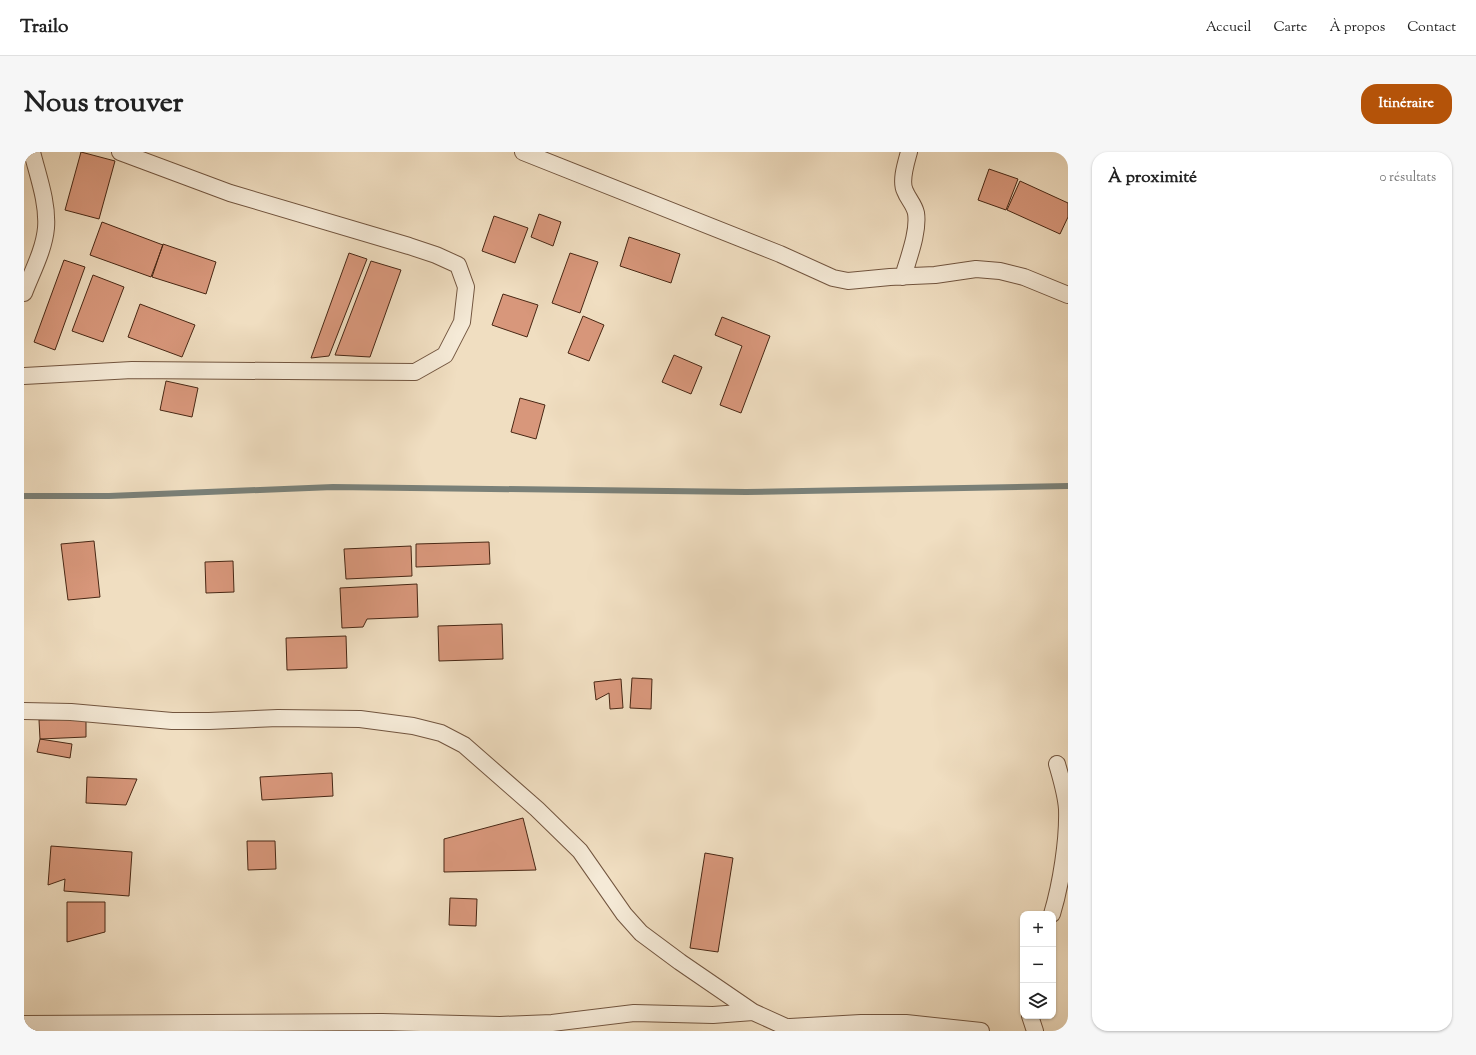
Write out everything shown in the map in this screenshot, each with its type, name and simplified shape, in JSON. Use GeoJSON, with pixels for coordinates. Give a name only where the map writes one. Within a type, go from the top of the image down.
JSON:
{"type":"FeatureCollection","features":[{"type":"Feature","properties":{"kind":"street"},"geometry":{"type":"LineString","coordinates":[[24,292],[41,247],[46,229],[46,210],[32,152]]}},
{"type":"Feature","properties":{"kind":"street"},"geometry":{"type":"LineString","coordinates":[[24,376],[132,370],[415,372],[445,355],[462,322],[466,287],[458,265],[436,255],[409,246],[230,193],[120,152]]}},
{"type":"Feature","properties":{"kind":"street"},"geometry":{"type":"LineString","coordinates":[[523,152],[780,254],[833,278],[848,282],[903,276],[935,275],[976,268],[1024,276],[1068,295]]}},
{"type":"Feature","properties":{"kind":"street"},"geometry":{"type":"LineString","coordinates":[[903,276],[917,225],[913,203],[904,191],[903,179],[909,152]]}},
{"type":"Feature","properties":{"kind":"street"},"geometry":{"type":"LineString","coordinates":[[24,711],[71,712],[179,721],[278,718],[360,719],[413,726],[441,734],[464,745],[537,808],[580,851],[624,914],[641,933],[680,962],[753,1012],[793,1029],[861,1023],[906,1023],[981,1031]]}},
{"type":"Feature","properties":{"kind":"street"},"geometry":{"type":"LineString","coordinates":[[1053,911],[1068,837],[1067,808],[1057,764]]}},
{"type":"Feature","properties":{"kind":"street"},"geometry":{"type":"LineString","coordinates":[[24,1024],[382,1022],[500,1025],[552,1023],[634,1013],[713,1015],[753,1012]]}},
{"type":"Feature","properties":{"kind":"street"},"geometry":{"type":"LineString","coordinates":[[1031,1019],[1035,1031]]}},
{"type":"Feature","properties":{"kind":"building"},"geometry":{"type":"Polygon","coordinates":[[[81,152],[115,161],[99,219],[65,210],[81,152]]]}},
{"type":"Feature","properties":{"kind":"building"},"geometry":{"type":"Polygon","coordinates":[[[989,169],[1018,179],[1006,210],[978,200],[989,169]]]}},
{"type":"Feature","properties":{"kind":"building"},"geometry":{"type":"Polygon","coordinates":[[[1020,181],[1068,203],[1068,217],[1060,234],[1007,210],[1020,181]]]}},
{"type":"Feature","properties":{"kind":"building"},"geometry":{"type":"Polygon","coordinates":[[[539,214],[561,222],[553,246],[531,237],[539,214]]]}},
{"type":"Feature","properties":{"kind":"building"},"geometry":{"type":"Polygon","coordinates":[[[494,216],[528,228],[515,263],[482,251],[494,216]]]}},
{"type":"Feature","properties":{"kind":"building"},"geometry":{"type":"Polygon","coordinates":[[[102,222],[163,245],[151,277],[90,255],[102,222]]]}},
{"type":"Feature","properties":{"kind":"building"},"geometry":{"type":"Polygon","coordinates":[[[629,237],[680,254],[671,283],[620,266],[629,237]]]}},
{"type":"Feature","properties":{"kind":"building"},"geometry":{"type":"Polygon","coordinates":[[[163,244],[216,262],[206,294],[152,277],[163,244]]]}},
{"type":"Feature","properties":{"kind":"building"},"geometry":{"type":"Polygon","coordinates":[[[349,253],[367,259],[329,356],[311,358],[349,253]]]}},
{"type":"Feature","properties":{"kind":"building"},"geometry":{"type":"Polygon","coordinates":[[[570,253],[598,262],[580,313],[552,303],[570,253]]]}},
{"type":"Feature","properties":{"kind":"building"},"geometry":{"type":"Polygon","coordinates":[[[64,260],[85,267],[55,350],[34,342],[64,260]]]}},
{"type":"Feature","properties":{"kind":"building"},"geometry":{"type":"Polygon","coordinates":[[[371,261],[401,270],[370,357],[335,355],[371,261]]]}},
{"type":"Feature","properties":{"kind":"building"},"geometry":{"type":"Polygon","coordinates":[[[93,275],[124,287],[103,342],[72,331],[93,275]]]}},
{"type":"Feature","properties":{"kind":"building"},"geometry":{"type":"Polygon","coordinates":[[[503,294],[538,305],[527,337],[492,325],[503,294]]]}},
{"type":"Feature","properties":{"kind":"building"},"geometry":{"type":"Polygon","coordinates":[[[140,304],[195,325],[182,357],[128,337],[140,304]]]}},
{"type":"Feature","properties":{"kind":"building"},"geometry":{"type":"Polygon","coordinates":[[[583,316],[604,325],[589,361],[568,353],[583,316]]]}},
{"type":"Feature","properties":{"kind":"building"},"geometry":{"type":"Polygon","coordinates":[[[722,317],[770,336],[741,413],[720,405],[742,346],[715,335],[722,317]]]}},
{"type":"Feature","properties":{"kind":"building"},"geometry":{"type":"Polygon","coordinates":[[[674,355],[702,367],[691,394],[662,382],[674,355]]]}},
{"type":"Feature","properties":{"kind":"building"},"geometry":{"type":"Polygon","coordinates":[[[166,381],[198,388],[192,417],[160,410],[166,381]]]}},
{"type":"Feature","properties":{"kind":"building"},"geometry":{"type":"Polygon","coordinates":[[[520,398],[545,405],[536,439],[511,432],[520,398]]]}},
{"type":"Feature","properties":{"kind":"building"},"geometry":{"type":"Polygon","coordinates":[[[94,541],[100,597],[68,600],[61,544],[94,541]]]}},
{"type":"Feature","properties":{"kind":"building"},"geometry":{"type":"Polygon","coordinates":[[[489,542],[490,564],[416,567],[416,544],[489,542]]]}},
{"type":"Feature","properties":{"kind":"building"},"geometry":{"type":"Polygon","coordinates":[[[411,546],[412,576],[346,579],[344,549],[411,546]]]}},
{"type":"Feature","properties":{"kind":"building"},"geometry":{"type":"Polygon","coordinates":[[[233,561],[234,592],[206,593],[205,562],[233,561]]]}},
{"type":"Feature","properties":{"kind":"building"},"geometry":{"type":"Polygon","coordinates":[[[417,584],[418,617],[367,619],[363,627],[342,628],[340,588],[417,584]]]}},
{"type":"Feature","properties":{"kind":"building"},"geometry":{"type":"Polygon","coordinates":[[[502,624],[503,659],[439,661],[438,626],[502,624]]]}},
{"type":"Feature","properties":{"kind":"building"},"geometry":{"type":"Polygon","coordinates":[[[346,636],[347,668],[287,670],[286,638],[346,636]]]}},
{"type":"Feature","properties":{"kind":"building"},"geometry":{"type":"Polygon","coordinates":[[[632,678],[652,679],[651,709],[630,708],[632,678]]]}},
{"type":"Feature","properties":{"kind":"building"},"geometry":{"type":"Polygon","coordinates":[[[621,679],[623,708],[610,709],[609,693],[596,700],[594,682],[621,679]]]}},
{"type":"Feature","properties":{"kind":"building"},"geometry":{"type":"Polygon","coordinates":[[[86,719],[86,737],[40,739],[39,720],[86,719]]]}},
{"type":"Feature","properties":{"kind":"building"},"geometry":{"type":"Polygon","coordinates":[[[40,739],[72,744],[70,758],[37,752],[40,739]]]}},
{"type":"Feature","properties":{"kind":"building"},"geometry":{"type":"Polygon","coordinates":[[[332,773],[333,796],[262,800],[260,777],[332,773]]]}},
{"type":"Feature","properties":{"kind":"building"},"geometry":{"type":"Polygon","coordinates":[[[87,777],[137,779],[126,805],[86,803],[87,777]]]}},
{"type":"Feature","properties":{"kind":"building"},"geometry":{"type":"Polygon","coordinates":[[[523,818],[536,870],[444,872],[444,839],[523,818]]]}},
{"type":"Feature","properties":{"kind":"building"},"geometry":{"type":"Polygon","coordinates":[[[247,841],[275,841],[276,869],[248,870],[247,841]]]}},
{"type":"Feature","properties":{"kind":"building"},"geometry":{"type":"Polygon","coordinates":[[[51,846],[132,852],[129,896],[64,891],[65,879],[48,885],[51,846]]]}},
{"type":"Feature","properties":{"kind":"building"},"geometry":{"type":"Polygon","coordinates":[[[705,853],[733,858],[718,952],[690,948],[705,853]]]}},
{"type":"Feature","properties":{"kind":"building"},"geometry":{"type":"Polygon","coordinates":[[[450,898],[477,899],[476,926],[449,925],[450,898]]]}},
{"type":"Feature","properties":{"kind":"building"},"geometry":{"type":"Polygon","coordinates":[[[67,902],[105,902],[105,932],[67,942],[67,902]]]}},
{"type":"Feature","properties":{"kind":"waterway"},"geometry":{"type":"LineString","coordinates":[[24,496],[109,496],[333,487],[746,492],[1068,486]]}}]}
